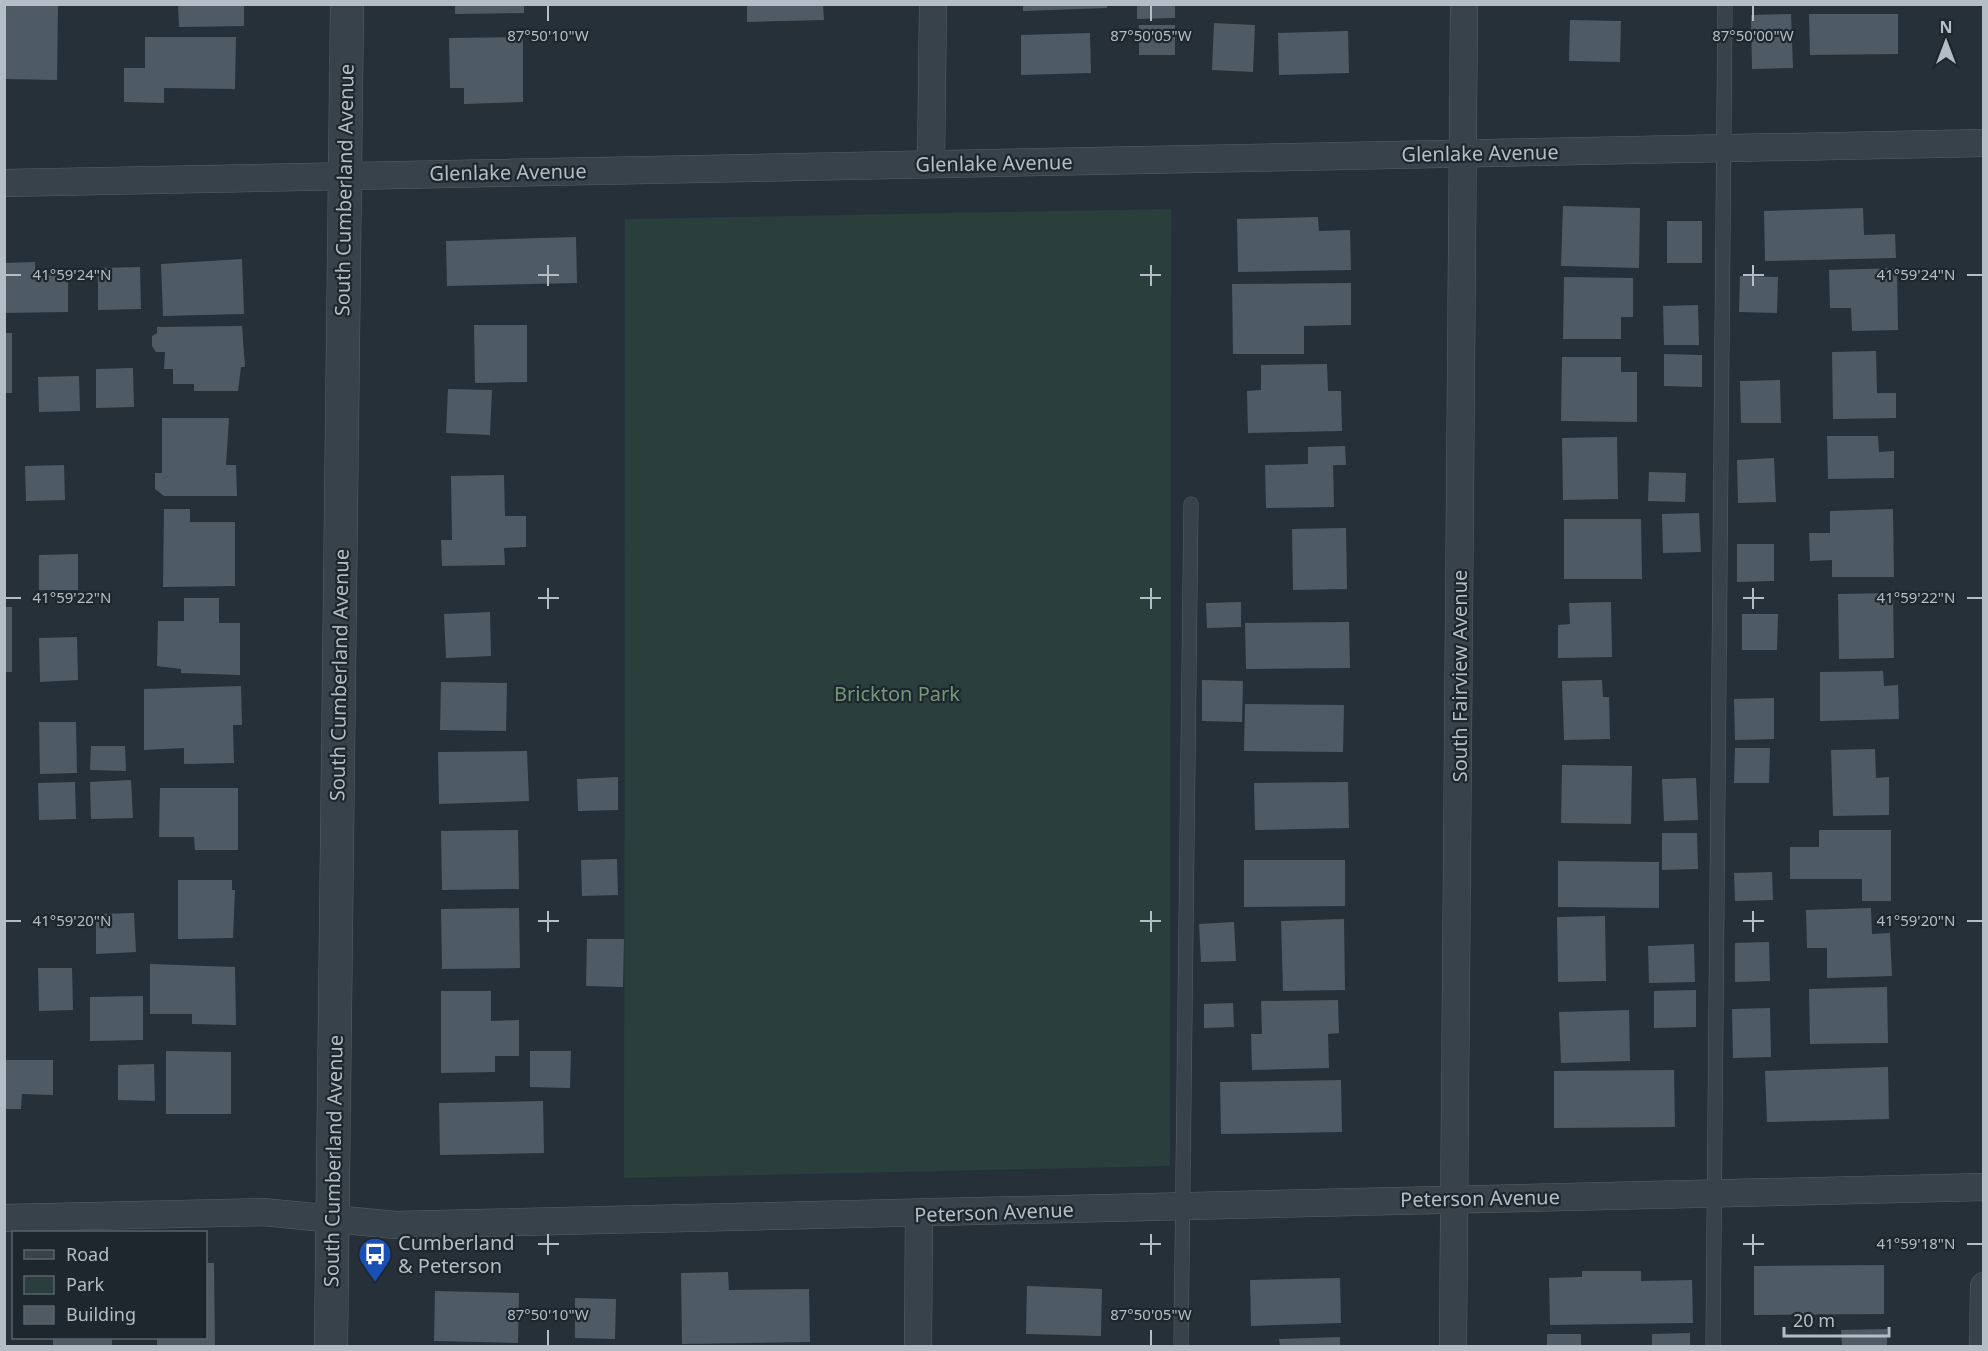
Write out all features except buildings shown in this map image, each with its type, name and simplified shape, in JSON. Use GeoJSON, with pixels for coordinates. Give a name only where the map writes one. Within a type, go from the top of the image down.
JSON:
{"type":"FeatureCollection","features":[{"type":"Feature","properties":{"kind":"street","name":"South Cumberland Avenue"},"geometry":{"type":"LineString","coordinates":[[331,1347],[347,4]]}},
{"type":"Feature","properties":{"kind":"street"},"geometry":{"type":"LineString","coordinates":[[931,164],[933,4]]}},
{"type":"Feature","properties":{"kind":"street","name":"South Fairview Avenue"},"geometry":{"type":"LineString","coordinates":[[1453,1347],[1464,4]]}},
{"type":"Feature","properties":{"kind":"street","name":"Glenlake Avenue"},"geometry":{"type":"LineString","coordinates":[[4,183],[1983,143]]}},
{"type":"Feature","properties":{"kind":"street","name":"Peterson Avenue"},"geometry":{"type":"LineString","coordinates":[[4,1218],[263,1212],[332,1221],[396,1225],[1983,1187]]}},
{"type":"Feature","properties":{"kind":"street"},"geometry":{"type":"LineString","coordinates":[[918,1347],[919,1214]]}},
{"type":"Feature","properties":{"kind":"street"},"geometry":{"type":"LineString","coordinates":[[1983,1286],[1983,1347]]}},
{"type":"Feature","properties":{"kind":"lane"},"geometry":{"type":"LineString","coordinates":[[1713,1347],[1725,4]]}},
{"type":"Feature","properties":{"kind":"lane"},"geometry":{"type":"LineString","coordinates":[[1180,1347],[1191,504]]}},
{"type":"Feature","properties":{"kind":"green space","name":"Brickton Park"},"geometry":{"type":"Polygon","coordinates":[[[1171,209],[1170,1166],[624,1178],[625,219],[1171,209]]]}},
{"type":"Feature","properties":{"kind":"place","name":"Cumberland & Peterson"},"geometry":{"type":"Point","coordinates":[375,1283]}}]}
